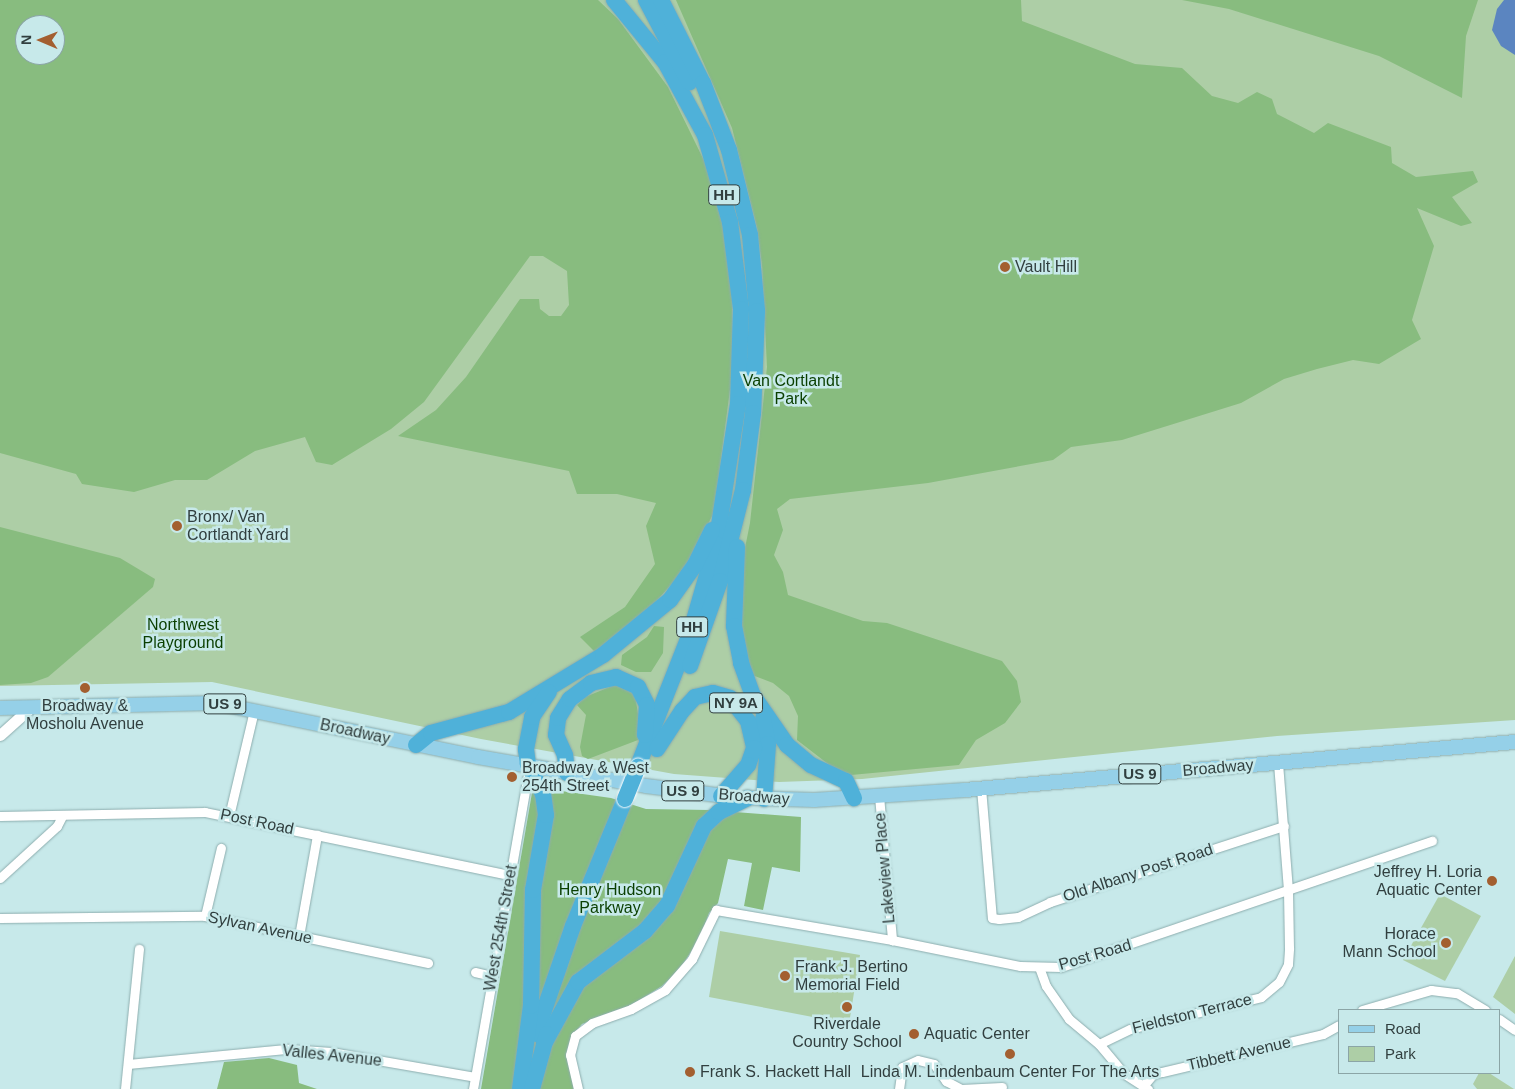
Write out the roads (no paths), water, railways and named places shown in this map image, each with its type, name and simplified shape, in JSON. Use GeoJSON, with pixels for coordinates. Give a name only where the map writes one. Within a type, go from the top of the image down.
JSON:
{"type":"FeatureCollection","features":[{"type":"Feature","properties":{"kind":"highway","name":"HH"},"geometry":{"type":"LineString","coordinates":[[520,1089],[562,956],[644,767],[700,604],[714,552],[728,482],[738,396],[741,309],[730,222],[714,160],[695,114],[675,77],[646,36],[614,0]]}},
{"type":"Feature","properties":{"kind":"highway"},"geometry":{"type":"LineString","coordinates":[[646,0],[703,115],[714,160]]}},
{"type":"Feature","properties":{"kind":"highway","name":"HH"},"geometry":{"type":"LineString","coordinates":[[644,767],[657,749],[720,581],[743,490],[756,366],[758,311],[752,251],[723,132],[662,0]]}},
{"type":"Feature","properties":{"kind":"highway"},"geometry":{"type":"LineString","coordinates":[[666,0],[679,34]]}},
{"type":"Feature","properties":{"kind":"highway"},"geometry":{"type":"LineString","coordinates":[[416,745],[431,733],[503,714],[556,686],[609,651],[670,600],[703,550],[728,482]]}},
{"type":"Feature","properties":{"kind":"highway"},"geometry":{"type":"LineString","coordinates":[[544,1044],[578,982],[644,931],[667,906],[704,826],[719,812],[756,799],[767,736],[755,698],[741,664],[733,619],[743,490]]}},
{"type":"Feature","properties":{"kind":"highway"},"geometry":{"type":"LineString","coordinates":[[567,773],[565,756],[556,735],[561,710],[582,689],[613,677],[635,684],[646,701],[644,767]]}},
{"type":"Feature","properties":{"kind":"highway"},"geometry":{"type":"LineString","coordinates":[[520,1089],[531,1006],[533,890],[546,815],[543,794],[529,766],[526,749],[532,717],[544,698],[556,686]]}},
{"type":"Feature","properties":{"kind":"highway","name":"NY 9A"},"geometry":{"type":"LineString","coordinates":[[657,749],[695,697],[713,693],[732,700],[750,725],[754,752],[746,768],[720,796]]}},
{"type":"Feature","properties":{"kind":"highway"},"geometry":{"type":"LineString","coordinates":[[755,698],[786,745],[811,764],[846,781],[854,798]]}},
{"type":"Feature","properties":{"kind":"highway","name":"HH"},"geometry":{"type":"LineString","coordinates":[[532,1089],[544,1044],[630,800]]}},
{"type":"Feature","properties":{"kind":"main road","name":"Broadway"},"geometry":{"type":"LineString","coordinates":[[0,708],[197,702],[254,710],[416,745],[567,773],[720,796],[756,799],[854,798],[1515,742]]}},
{"type":"Feature","properties":{"kind":"street"},"geometry":{"type":"LineString","coordinates":[[0,736],[31,707]]}},
{"type":"Feature","properties":{"kind":"street"},"geometry":{"type":"LineString","coordinates":[[229,816],[254,710]]}},
{"type":"Feature","properties":{"kind":"street","name":"Fieldston Terrace"},"geometry":{"type":"LineString","coordinates":[[1099,1044],[1130,1029],[1269,993],[1288,964],[1288,890],[1278,763]]}},
{"type":"Feature","properties":{"kind":"street","name":"West 254th Street"},"geometry":{"type":"LineString","coordinates":[[473,1089],[529,766]]}},
{"type":"Feature","properties":{"kind":"street","name":"Old Albany Post Road"},"geometry":{"type":"LineString","coordinates":[[981,788],[992,918],[1018,917],[1050,902],[1284,826]]}},
{"type":"Feature","properties":{"kind":"street","name":"Lakeview Place"},"geometry":{"type":"LineString","coordinates":[[879,796],[892,940]]}},
{"type":"Feature","properties":{"kind":"street","name":"Post Road"},"geometry":{"type":"LineString","coordinates":[[0,816],[205,812],[510,875]]}},
{"type":"Feature","properties":{"kind":"street"},"geometry":{"type":"LineString","coordinates":[[0,878],[57,826],[62,816]]}},
{"type":"Feature","properties":{"kind":"street"},"geometry":{"type":"LineString","coordinates":[[299,936],[317,835]]}},
{"type":"Feature","properties":{"kind":"street","name":"Post Road"},"geometry":{"type":"LineString","coordinates":[[578,1089],[570,1055],[574,1036],[592,1023],[631,1009],[665,990],[692,960],[716,910],[1039,967],[1072,965],[1432,841]]}},
{"type":"Feature","properties":{"kind":"street"},"geometry":{"type":"LineString","coordinates":[[205,916],[221,848]]}},
{"type":"Feature","properties":{"kind":"street","name":"Sylvan Avenue"},"geometry":{"type":"LineString","coordinates":[[0,918],[205,916],[428,963]]}},
{"type":"Feature","properties":{"kind":"street"},"geometry":{"type":"LineString","coordinates":[[125,1089],[140,949]]}},
{"type":"Feature","properties":{"kind":"street"},"geometry":{"type":"LineString","coordinates":[[1039,967],[1046,986],[1069,1019],[1099,1044],[1113,1064],[1145,1087]]}},
{"type":"Feature","properties":{"kind":"street"},"geometry":{"type":"LineString","coordinates":[[475,972],[493,976]]}},
{"type":"Feature","properties":{"kind":"street"},"geometry":{"type":"LineString","coordinates":[[1365,1009],[1431,990],[1457,993],[1483,1009]]}},
{"type":"Feature","properties":{"kind":"street"},"geometry":{"type":"LineString","coordinates":[[1500,1021],[1515,1030]]}},
{"type":"Feature","properties":{"kind":"street","name":"Tibbett Avenue"},"geometry":{"type":"LineString","coordinates":[[1145,1087],[1153,1074],[1323,1034],[1338,1026]]}},
{"type":"Feature","properties":{"kind":"street","name":"Valles Avenue"},"geometry":{"type":"LineString","coordinates":[[128,1064],[288,1049],[331,1052],[475,1077]]}},
{"type":"Feature","properties":{"kind":"street"},"geometry":{"type":"LineString","coordinates":[[899,1089],[902,1067],[918,1060],[934,1064],[946,1081],[961,1089],[1002,1087]]}},
{"type":"Feature","properties":{"kind":"water"},"geometry":{"type":"Polygon","coordinates":[[[1504,0],[1515,0],[1515,55],[1501,46],[1492,30],[1497,9],[1504,0]]]}},
{"type":"Feature","properties":{"kind":"place","name":"Vault Hill"},"geometry":{"type":"Point","coordinates":[1005,267]}},
{"type":"Feature","properties":{"kind":"place","name":"Bronx/ Van Cortlandt Yard"},"geometry":{"type":"Point","coordinates":[177,526]}},
{"type":"Feature","properties":{"kind":"place","name":"Broadway & Mosholu Avenue"},"geometry":{"type":"Point","coordinates":[85,688]}},
{"type":"Feature","properties":{"kind":"place","name":"Broadway & West 254th Street"},"geometry":{"type":"Point","coordinates":[512,777]}},
{"type":"Feature","properties":{"kind":"place","name":"Jeffrey H. Loria Aquatic Center"},"geometry":{"type":"Point","coordinates":[1492,881]}},
{"type":"Feature","properties":{"kind":"place","name":"Horace Mann School"},"geometry":{"type":"Point","coordinates":[1446,943]}},
{"type":"Feature","properties":{"kind":"place","name":"Frank J. Bertino Memorial Field"},"geometry":{"type":"Point","coordinates":[785,976]}},
{"type":"Feature","properties":{"kind":"place","name":"Riverdale Country School"},"geometry":{"type":"Point","coordinates":[847,1007]}},
{"type":"Feature","properties":{"kind":"place","name":"Aquatic Center"},"geometry":{"type":"Point","coordinates":[914,1034]}},
{"type":"Feature","properties":{"kind":"place","name":"Linda M. Lindenbaum Center For The Arts"},"geometry":{"type":"Point","coordinates":[1010,1054]}},
{"type":"Feature","properties":{"kind":"place","name":"Frank S. Hackett Hall"},"geometry":{"type":"Point","coordinates":[690,1072]}},
{"type":"Feature","properties":{"kind":"park label","name":"Van Cortlandt Park"},"geometry":{"type":"Point","coordinates":[791,390]}},
{"type":"Feature","properties":{"kind":"park label","name":"Northwest Playground"},"geometry":{"type":"Point","coordinates":[183,634]}},
{"type":"Feature","properties":{"kind":"park label","name":"Henry Hudson Parkway"},"geometry":{"type":"Point","coordinates":[610,899]}}]}
